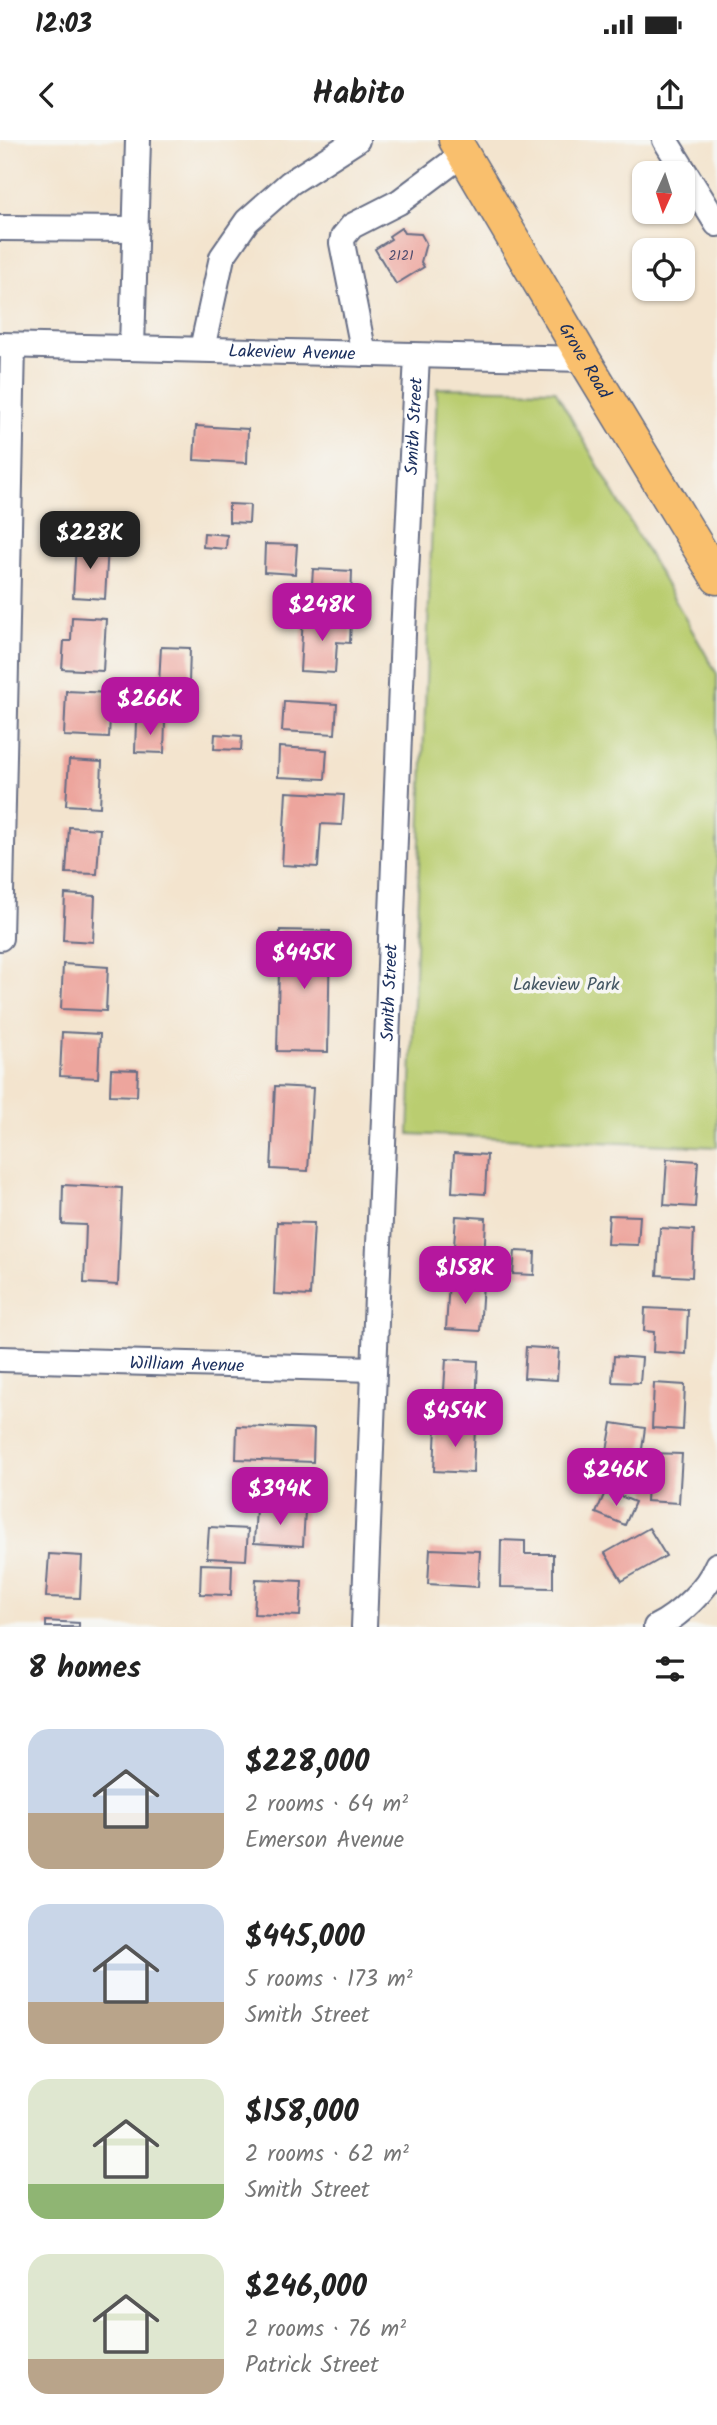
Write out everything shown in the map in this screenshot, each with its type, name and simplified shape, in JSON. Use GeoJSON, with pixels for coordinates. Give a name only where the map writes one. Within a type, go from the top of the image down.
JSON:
{"type":"FeatureCollection","features":[{"type":"Feature","properties":{"kind":"main road","name":"Grove Road"},"geometry":{"type":"LineString","coordinates":[[459,147],[717,578]]}},
{"type":"Feature","properties":{"kind":"street"},"geometry":{"type":"LineString","coordinates":[[132,348],[138,140]]}},
{"type":"Feature","properties":{"kind":"street"},"geometry":{"type":"LineString","coordinates":[[202,349],[222,257],[247,221],[290,183],[357,140]]}},
{"type":"Feature","properties":{"kind":"street"},"geometry":{"type":"LineString","coordinates":[[665,140],[717,224]]}},
{"type":"Feature","properties":{"kind":"street"},"geometry":{"type":"LineString","coordinates":[[364,354],[343,237],[352,226],[421,188],[459,147]]}},
{"type":"Feature","properties":{"kind":"street"},"geometry":{"type":"LineString","coordinates":[[0,228],[136,229]]}},
{"type":"Feature","properties":{"kind":"street"},"geometry":{"type":"LineString","coordinates":[[0,938],[7,345]]}},
{"type":"Feature","properties":{"kind":"street","name":"Lakeview Avenue"},"geometry":{"type":"LineString","coordinates":[[7,345],[584,359]]}},
{"type":"Feature","properties":{"kind":"street","name":"Smith Street"},"geometry":{"type":"LineString","coordinates":[[364,1627],[403,634],[417,356]]}},
{"type":"Feature","properties":{"kind":"street","name":"William Avenue"},"geometry":{"type":"LineString","coordinates":[[0,1359],[374,1368]]}},
{"type":"Feature","properties":{"kind":"street"},"geometry":{"type":"LineString","coordinates":[[656,1627],[675,1618],[713,1574],[717,1565]]}},
{"type":"Feature","properties":{"kind":"green space","name":"Lakeview Park"},"geometry":{"type":"Polygon","coordinates":[[[437,388],[555,390],[717,674],[717,1147],[409,1134],[437,388]]]}},
{"type":"Feature","properties":{"kind":"building"},"geometry":{"type":"Polygon","coordinates":[[[401,228],[404,233],[421,234],[426,243],[421,262],[424,267],[396,284],[375,249],[391,239],[389,236],[401,228]]]}},
{"type":"Feature","properties":{"kind":"building"},"geometry":{"type":"Polygon","coordinates":[[[196,426],[248,429],[247,463],[194,460],[196,426]]]}},
{"type":"Feature","properties":{"kind":"building"},"geometry":{"type":"Polygon","coordinates":[[[229,504],[250,505],[249,523],[229,522],[229,504]]]}},
{"type":"Feature","properties":{"kind":"building"},"geometry":{"type":"Polygon","coordinates":[[[204,533],[227,535],[226,549],[203,547],[204,533]]]}},
{"type":"Feature","properties":{"kind":"building"},"geometry":{"type":"Polygon","coordinates":[[[76,543],[108,545],[105,599],[73,597],[76,543]]]}},
{"type":"Feature","properties":{"kind":"building"},"geometry":{"type":"Polygon","coordinates":[[[265,544],[297,545],[295,574],[264,572],[265,544]]]}},
{"type":"Feature","properties":{"kind":"building"},"geometry":{"type":"Polygon","coordinates":[[[313,569],[352,571],[351,600],[311,598],[313,569]]]}},
{"type":"Feature","properties":{"kind":"building"},"geometry":{"type":"Polygon","coordinates":[[[72,617],[106,619],[103,671],[62,669],[64,641],[71,641],[72,617]]]}},
{"type":"Feature","properties":{"kind":"building"},"geometry":{"type":"Polygon","coordinates":[[[303,617],[351,620],[350,643],[337,642],[335,673],[300,671],[303,617]]]}},
{"type":"Feature","properties":{"kind":"building"},"geometry":{"type":"Polygon","coordinates":[[[161,647],[190,648],[189,684],[159,683],[161,647]]]}},
{"type":"Feature","properties":{"kind":"building"},"geometry":{"type":"Polygon","coordinates":[[[66,691],[111,693],[109,738],[64,736],[66,691]]]}},
{"type":"Feature","properties":{"kind":"building"},"geometry":{"type":"Polygon","coordinates":[[[284,701],[337,704],[335,734],[282,731],[284,701]]]}},
{"type":"Feature","properties":{"kind":"building"},"geometry":{"type":"Polygon","coordinates":[[[136,721],[165,722],[164,753],[135,752],[136,721]]]}},
{"type":"Feature","properties":{"kind":"building"},"geometry":{"type":"Polygon","coordinates":[[[215,734],[242,736],[241,750],[214,749],[215,734]]]}},
{"type":"Feature","properties":{"kind":"building"},"geometry":{"type":"Polygon","coordinates":[[[279,747],[327,750],[325,779],[278,777],[279,747]]]}},
{"type":"Feature","properties":{"kind":"building"},"geometry":{"type":"Polygon","coordinates":[[[69,760],[102,762],[100,807],[66,805],[69,760]]]}},
{"type":"Feature","properties":{"kind":"building"},"geometry":{"type":"Polygon","coordinates":[[[286,792],[344,795],[342,825],[321,824],[318,867],[282,865],[286,792]]]}},
{"type":"Feature","properties":{"kind":"building"},"geometry":{"type":"Polygon","coordinates":[[[69,827],[100,829],[97,874],[66,873],[69,827]]]}},
{"type":"Feature","properties":{"kind":"building"},"geometry":{"type":"Polygon","coordinates":[[[65,894],[95,896],[93,942],[63,940],[65,894]]]}},
{"type":"Feature","properties":{"kind":"building"},"geometry":{"type":"Polygon","coordinates":[[[280,930],[330,931],[328,1052],[277,1051],[280,930]]]}},
{"type":"Feature","properties":{"kind":"building"},"geometry":{"type":"Polygon","coordinates":[[[63,964],[108,967],[106,1011],[61,1009],[63,964]]]}},
{"type":"Feature","properties":{"kind":"building"},"geometry":{"type":"Polygon","coordinates":[[[62,1032],[100,1034],[98,1078],[60,1076],[62,1032]]]}},
{"type":"Feature","properties":{"kind":"building"},"geometry":{"type":"Polygon","coordinates":[[[111,1069],[138,1070],[137,1096],[110,1095],[111,1069]]]}},
{"type":"Feature","properties":{"kind":"building"},"geometry":{"type":"Polygon","coordinates":[[[275,1086],[313,1088],[308,1171],[271,1169],[275,1086]]]}},
{"type":"Feature","properties":{"kind":"building"},"geometry":{"type":"Polygon","coordinates":[[[454,1153],[487,1155],[485,1194],[452,1192],[454,1153]]]}},
{"type":"Feature","properties":{"kind":"building"},"geometry":{"type":"Polygon","coordinates":[[[667,1159],[698,1161],[695,1207],[664,1205],[667,1159]]]}},
{"type":"Feature","properties":{"kind":"building"},"geometry":{"type":"Polygon","coordinates":[[[63,1185],[122,1188],[118,1285],[84,1283],[86,1225],[62,1224],[63,1185]]]}},
{"type":"Feature","properties":{"kind":"building"},"geometry":{"type":"Polygon","coordinates":[[[609,1215],[640,1216],[638,1245],[607,1244],[609,1215]]]}},
{"type":"Feature","properties":{"kind":"building"},"geometry":{"type":"Polygon","coordinates":[[[456,1216],[486,1218],[484,1263],[453,1261],[456,1216]]]}},
{"type":"Feature","properties":{"kind":"building"},"geometry":{"type":"Polygon","coordinates":[[[277,1222],[314,1223],[310,1296],[274,1294],[277,1222]]]}},
{"type":"Feature","properties":{"kind":"building"},"geometry":{"type":"Polygon","coordinates":[[[660,1228],[694,1230],[692,1277],[657,1275],[660,1228]]]}},
{"type":"Feature","properties":{"kind":"building"},"geometry":{"type":"Polygon","coordinates":[[[515,1251],[535,1252],[534,1275],[513,1274],[515,1251]]]}},
{"type":"Feature","properties":{"kind":"building"},"geometry":{"type":"Polygon","coordinates":[[[449,1281],[483,1283],[480,1331],[446,1329],[449,1281]]]}},
{"type":"Feature","properties":{"kind":"building"},"geometry":{"type":"Polygon","coordinates":[[[645,1308],[688,1310],[686,1354],[653,1352],[654,1332],[644,1331],[645,1308]]]}},
{"type":"Feature","properties":{"kind":"building"},"geometry":{"type":"Polygon","coordinates":[[[526,1347],[559,1349],[557,1380],[524,1378],[526,1347]]]}},
{"type":"Feature","properties":{"kind":"building"},"geometry":{"type":"Polygon","coordinates":[[[614,1356],[642,1358],[640,1383],[612,1382],[614,1356]]]}},
{"type":"Feature","properties":{"kind":"building"},"geometry":{"type":"Polygon","coordinates":[[[446,1359],[478,1361],[476,1407],[443,1405],[446,1359]]]}},
{"type":"Feature","properties":{"kind":"building"},"geometry":{"type":"Polygon","coordinates":[[[654,1383],[685,1385],[683,1430],[652,1428],[654,1383]]]}},
{"type":"Feature","properties":{"kind":"building"},"geometry":{"type":"Polygon","coordinates":[[[612,1423],[645,1428],[641,1456],[607,1451],[612,1423]]]}},
{"type":"Feature","properties":{"kind":"building"},"geometry":{"type":"Polygon","coordinates":[[[436,1425],[475,1427],[473,1473],[434,1471],[436,1425]]]}},
{"type":"Feature","properties":{"kind":"building"},"geometry":{"type":"Polygon","coordinates":[[[237,1426],[314,1429],[313,1462],[236,1459],[237,1426]]]}},
{"type":"Feature","properties":{"kind":"building"},"geometry":{"type":"Polygon","coordinates":[[[649,1453],[682,1454],[679,1503],[646,1501],[649,1453]]]}},
{"type":"Feature","properties":{"kind":"building"},"geometry":{"type":"Polygon","coordinates":[[[606,1490],[635,1502],[625,1525],[596,1513],[606,1490]]]}},
{"type":"Feature","properties":{"kind":"building"},"geometry":{"type":"Polygon","coordinates":[[[256,1508],[305,1511],[303,1546],[254,1543],[256,1508]]]}},
{"type":"Feature","properties":{"kind":"building"},"geometry":{"type":"Polygon","coordinates":[[[209,1527],[248,1529],[246,1560],[207,1558],[209,1527]]]}},
{"type":"Feature","properties":{"kind":"building"},"geometry":{"type":"Polygon","coordinates":[[[649,1528],[666,1556],[622,1581],[605,1553],[649,1528]]]}},
{"type":"Feature","properties":{"kind":"building"},"geometry":{"type":"Polygon","coordinates":[[[501,1540],[525,1541],[525,1554],[553,1554],[553,1588],[500,1587],[501,1540]]]}},
{"type":"Feature","properties":{"kind":"building"},"geometry":{"type":"Polygon","coordinates":[[[430,1549],[480,1551],[478,1587],[428,1584],[430,1549]]]}},
{"type":"Feature","properties":{"kind":"building"},"geometry":{"type":"Polygon","coordinates":[[[49,1554],[82,1556],[80,1598],[46,1597],[49,1554]]]}},
{"type":"Feature","properties":{"kind":"building"},"geometry":{"type":"Polygon","coordinates":[[[201,1564],[232,1565],[231,1595],[200,1594],[201,1564]]]}},
{"type":"Feature","properties":{"kind":"building"},"geometry":{"type":"Polygon","coordinates":[[[256,1579],[302,1581],[300,1616],[254,1614],[256,1579]]]}},
{"type":"Feature","properties":{"kind":"building"},"geometry":{"type":"Polygon","coordinates":[[[46,1621],[79,1623],[79,1627],[46,1627],[46,1621]]]}}]}
